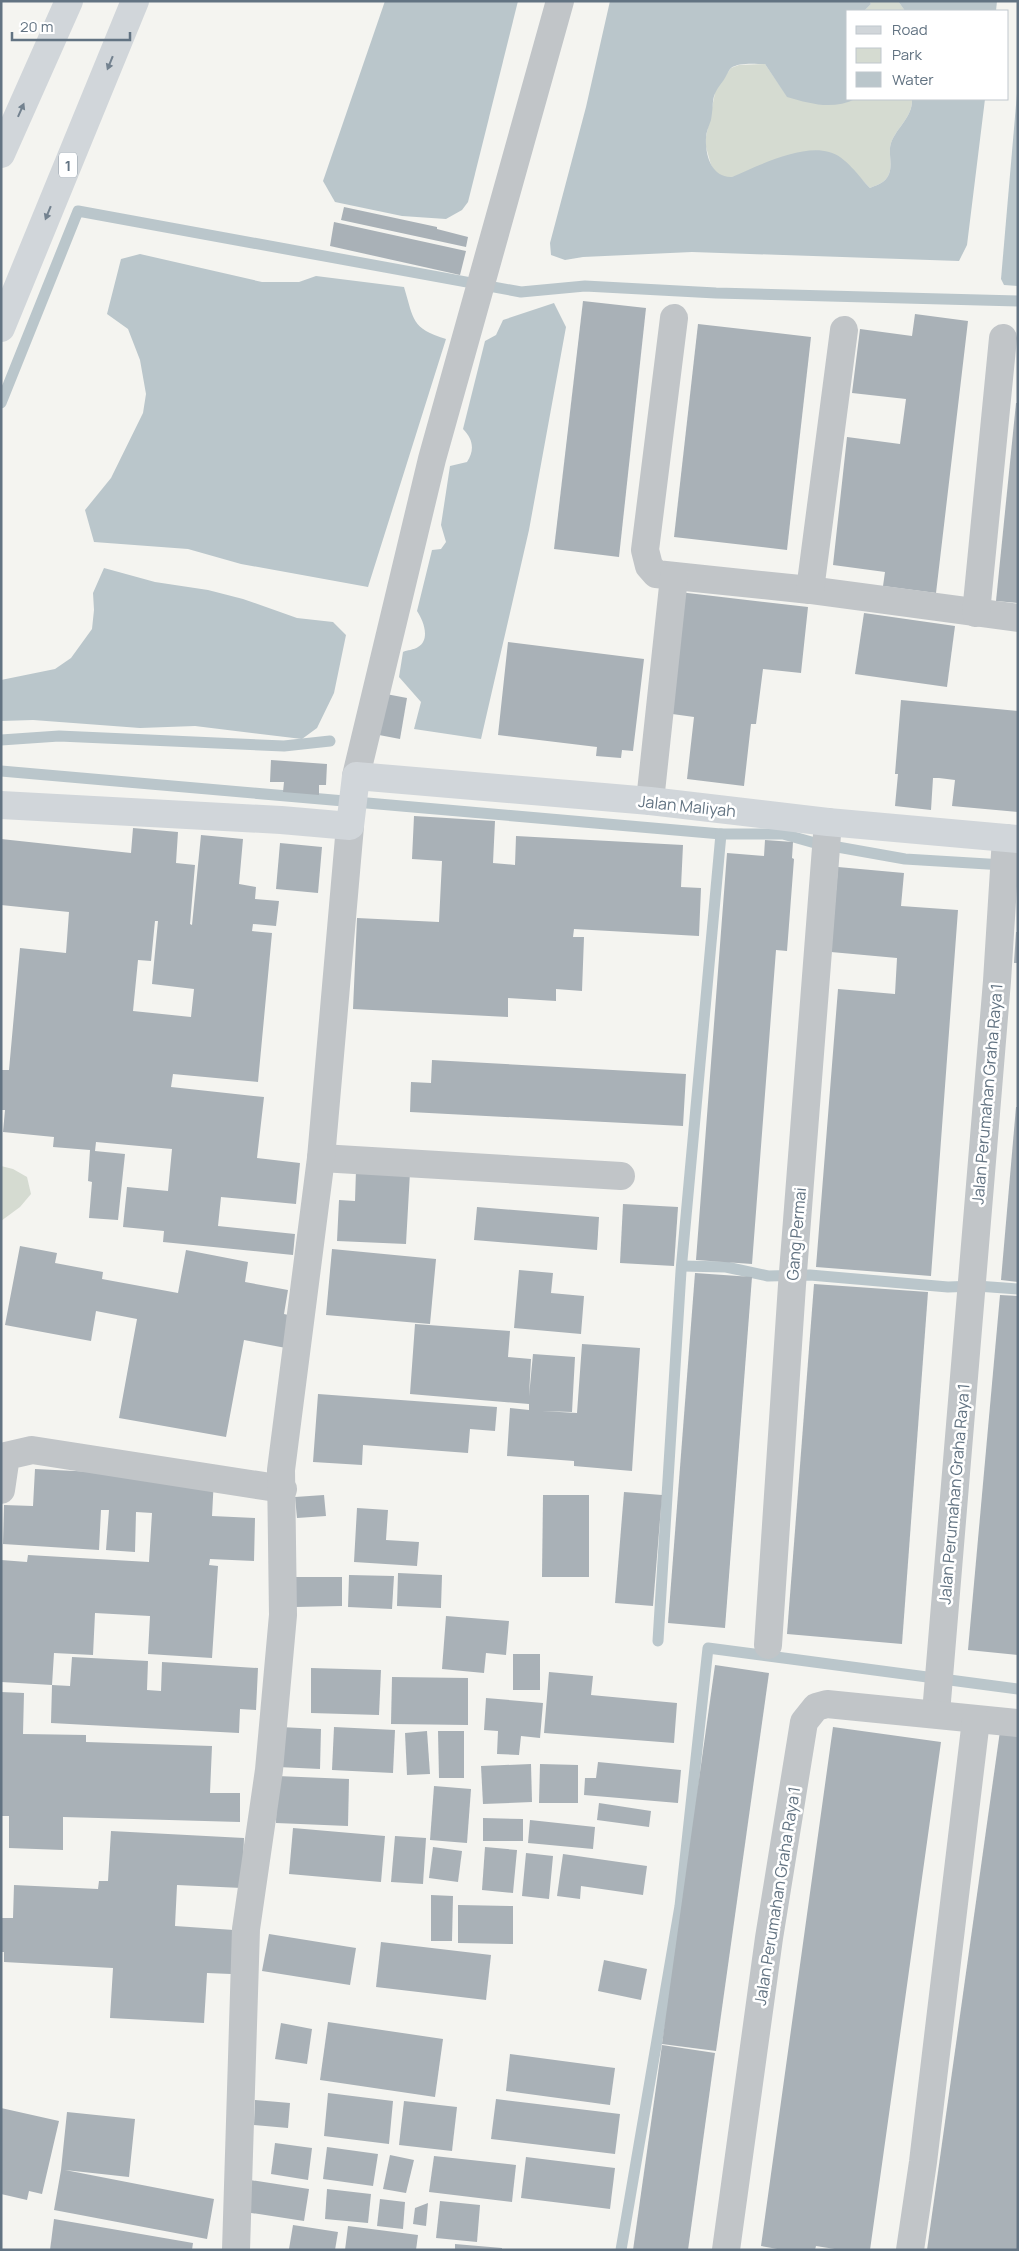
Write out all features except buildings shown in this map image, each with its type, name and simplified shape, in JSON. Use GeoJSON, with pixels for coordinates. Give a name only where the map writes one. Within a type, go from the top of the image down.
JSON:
{"type":"FeatureCollection","features":[{"type":"Feature","properties":{"kind":"main road"},"geometry":{"type":"LineString","coordinates":[[1,154],[69,1]]}},
{"type":"Feature","properties":{"kind":"main road","name":"1"},"geometry":{"type":"LineString","coordinates":[[1,328],[135,1]]}},
{"type":"Feature","properties":{"kind":"main road"},"geometry":{"type":"LineString","coordinates":[[1,804],[281,820],[350,821],[356,779]]}},
{"type":"Feature","properties":{"kind":"main road","name":"Jalan Maliyah"},"geometry":{"type":"LineString","coordinates":[[356,779],[650,801],[827,829],[1009,843]]}},
{"type":"Feature","properties":{"kind":"street"},"geometry":{"type":"LineString","coordinates":[[356,779],[432,459],[560,1]]}},
{"type":"Feature","properties":{"kind":"street"},"geometry":{"type":"LineString","coordinates":[[674,318],[645,550],[648,566],[656,574],[810,590],[1018,618]]}},
{"type":"Feature","properties":{"kind":"street"},"geometry":{"type":"LineString","coordinates":[[810,590],[844,330]]}},
{"type":"Feature","properties":{"kind":"street"},"geometry":{"type":"LineString","coordinates":[[976,613],[1003,338]]}},
{"type":"Feature","properties":{"kind":"street"},"geometry":{"type":"LineString","coordinates":[[650,801],[674,577]]}},
{"type":"Feature","properties":{"kind":"street"},"geometry":{"type":"LineString","coordinates":[[236,2250],[246,1929],[269,1770],[282,1625],[283,1489],[281,1470],[321,1158],[350,821]]}},
{"type":"Feature","properties":{"kind":"street","name":"Gang Permai"},"geometry":{"type":"LineString","coordinates":[[768,1645],[793,1275],[827,829]]}},
{"type":"Feature","properties":{"kind":"street","name":"Jalan Perumahan Graha Raya 1"},"geometry":{"type":"LineString","coordinates":[[936,1708],[1002,906],[1009,843]]}},
{"type":"Feature","properties":{"kind":"street"},"geometry":{"type":"LineString","coordinates":[[321,1158],[621,1176]]}},
{"type":"Feature","properties":{"kind":"street"},"geometry":{"type":"LineString","coordinates":[[1,1490],[6,1456],[32,1450],[283,1489]]}},
{"type":"Feature","properties":{"kind":"street","name":"Jalan Perumahan Graha Raya 1"},"geometry":{"type":"LineString","coordinates":[[726,2250],[769,1938],[804,1722],[816,1707],[827,1704],[936,1708],[976,1720],[1018,1723]]}},
{"type":"Feature","properties":{"kind":"street"},"geometry":{"type":"LineString","coordinates":[[910,2250],[924,2152],[976,1720]]}},
{"type":"Feature","properties":{"kind":"green space"},"geometry":{"type":"Polygon","coordinates":[[[869,1],[898,1],[904,10],[865,10],[871,4],[869,1]]]}},
{"type":"Feature","properties":{"kind":"green space"},"geometry":{"type":"Polygon","coordinates":[[[765,64],[787,96],[850,101],[912,100],[910,111],[891,143],[890,172],[888,177],[870,188],[846,163],[732,177],[724,177],[716,173],[711,165],[706,147],[706,137],[716,88],[731,68],[739,65],[765,64]]]}},
{"type":"Feature","properties":{"kind":"green space"},"geometry":{"type":"Polygon","coordinates":[[[1,1166],[13,1169],[27,1177],[31,1194],[20,1207],[1,1221],[1,1166]]]}},
{"type":"Feature","properties":{"kind":"water"},"geometry":{"type":"Polygon","coordinates":[[[385,1],[518,1],[468,202],[462,210],[446,219],[402,216],[335,202],[323,181],[385,1]]]}},
{"type":"Feature","properties":{"kind":"water"},"geometry":{"type":"Polygon","coordinates":[[[610,1],[869,1],[871,4],[865,10],[846,10],[846,100],[853,100],[838,104],[822,105],[796,100],[787,97],[765,64],[734,66],[714,96],[711,120],[706,136],[707,152],[711,165],[719,174],[732,177],[780,157],[793,153],[818,150],[835,154],[847,162],[870,188],[883,182],[888,177],[890,172],[891,143],[910,111],[912,100],[985,100],[967,245],[959,261],[692,252],[583,257],[565,260],[551,255],[550,243],[586,107],[610,1]]]}},
{"type":"Feature","properties":{"kind":"water"},"geometry":{"type":"Polygon","coordinates":[[[898,1],[997,1],[996,10],[904,10],[898,1]]]}},
{"type":"Feature","properties":{"kind":"water"},"geometry":{"type":"Polygon","coordinates":[[[1018,82],[1018,286],[1004,285],[1001,279],[1018,82]]]}},
{"type":"Feature","properties":{"kind":"water"},"geometry":{"type":"Polygon","coordinates":[[[140,254],[262,282],[299,282],[316,276],[404,287],[412,315],[420,326],[426,331],[446,339],[368,587],[241,564],[188,549],[94,542],[85,510],[111,478],[143,413],[146,394],[140,360],[128,329],[107,314],[121,259],[140,254]]]}},
{"type":"Feature","properties":{"kind":"water"},"geometry":{"type":"Polygon","coordinates":[[[554,303],[566,327],[529,530],[481,739],[414,729],[421,702],[399,677],[403,652],[416,648],[422,644],[424,639],[425,629],[417,611],[432,550],[441,549],[446,542],[441,525],[450,466],[467,462],[470,458],[472,445],[463,429],[485,341],[496,335],[503,320],[554,303]]]}},
{"type":"Feature","properties":{"kind":"water"},"geometry":{"type":"Polygon","coordinates":[[[104,568],[155,582],[208,590],[243,599],[297,618],[333,622],[346,635],[334,693],[317,728],[302,739],[195,726],[140,728],[33,720],[1,721],[1,680],[55,669],[71,658],[92,629],[93,593],[104,568]]]}},
{"type":"Feature","properties":{"kind":"waterway"},"geometry":{"type":"LineString","coordinates":[[1,403],[78,211],[521,292],[585,286],[716,293],[1018,301]]}},
{"type":"Feature","properties":{"kind":"waterway"},"geometry":{"type":"LineString","coordinates":[[1,740],[59,736],[284,746],[330,741]]}},
{"type":"Feature","properties":{"kind":"waterway"},"geometry":{"type":"LineString","coordinates":[[1,771],[721,834],[783,834],[815,843],[905,859],[1004,865]]}},
{"type":"Feature","properties":{"kind":"waterway"},"geometry":{"type":"LineString","coordinates":[[658,1641],[681,1271],[721,834]]}},
{"type":"Feature","properties":{"kind":"waterway"},"geometry":{"type":"LineString","coordinates":[[682,1266],[726,1267],[768,1276],[810,1275],[948,1287],[977,1286],[1018,1289]]}},
{"type":"Feature","properties":{"kind":"waterway"},"geometry":{"type":"LineString","coordinates":[[621,2250],[680,1906],[708,1648],[1018,1689]]}}]}
